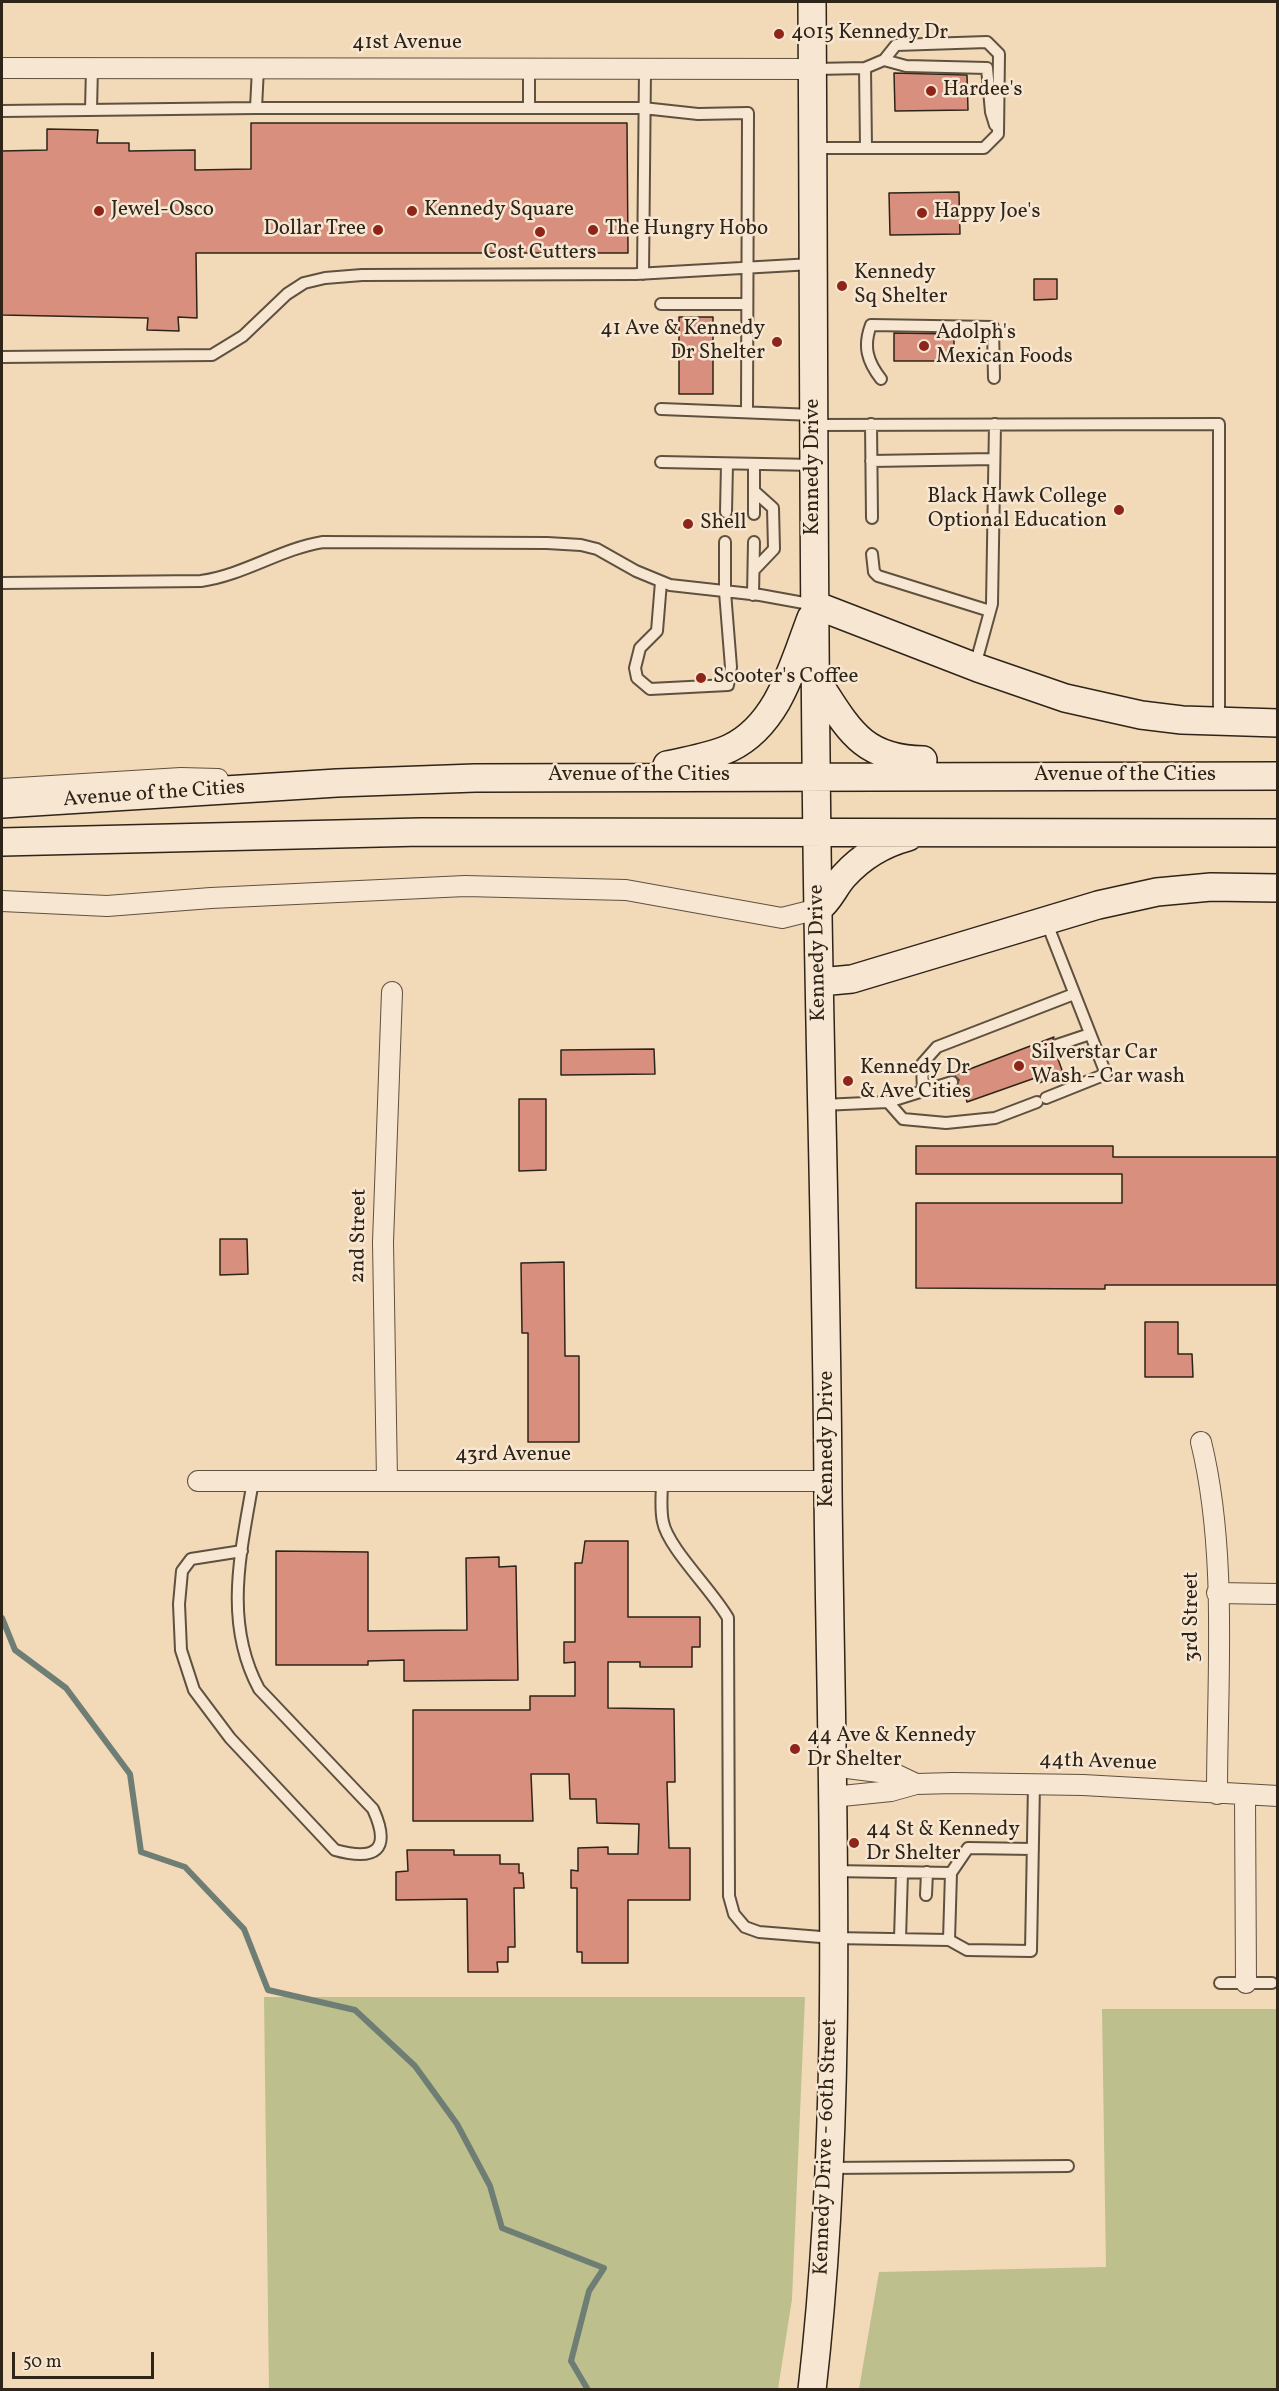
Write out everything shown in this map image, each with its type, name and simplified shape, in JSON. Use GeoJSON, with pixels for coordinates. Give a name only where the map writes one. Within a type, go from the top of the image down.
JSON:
{"type":"FeatureCollection","features":[{"type":"Feature","properties":{"kind":"main road","name":"Kennedy Drive"},"geometry":{"type":"LineString","coordinates":[[812,2],[818,909],[833,1904]]}},
{"type":"Feature","properties":{"kind":"main road"},"geometry":{"type":"LineString","coordinates":[[581,776],[666,765],[731,747],[770,715],[785,685],[816,605],[975,667],[1105,708],[1172,719],[1219,723],[1278,723]]}},
{"type":"Feature","properties":{"kind":"main road"},"geometry":{"type":"LineString","coordinates":[[817,681],[846,725],[860,740],[877,753],[892,758],[1145,763],[1278,775]]}},
{"type":"Feature","properties":{"kind":"main road","name":"Avenue of the Cities"},"geometry":{"type":"LineString","coordinates":[[2,804],[337,783],[581,776],[1278,775]]}},
{"type":"Feature","properties":{"kind":"main road","name":"Avenue of the Cities"},"geometry":{"type":"LineString","coordinates":[[2,842],[422,832],[1278,833]]}},
{"type":"Feature","properties":{"kind":"main road"},"geometry":{"type":"LineString","coordinates":[[818,909],[825,904],[844,876],[868,853],[893,841],[926,832]]}},
{"type":"Feature","properties":{"kind":"main road"},"geometry":{"type":"LineString","coordinates":[[820,981],[852,979],[1098,904],[1157,892],[1211,887],[1278,888]]}},
{"type":"Feature","properties":{"kind":"main road","name":"Kennedy Drive - 60th Street"},"geometry":{"type":"LineString","coordinates":[[812,2390],[821,2312],[828,2168],[833,1904]]}},
{"type":"Feature","properties":{"kind":"street","name":"41st Avenue"},"geometry":{"type":"LineString","coordinates":[[2,68],[813,69]]}},
{"type":"Feature","properties":{"kind":"street"},"geometry":{"type":"LineString","coordinates":[[2,789],[182,778],[337,783]]}},
{"type":"Feature","properties":{"kind":"street"},"geometry":{"type":"LineString","coordinates":[[2,901],[107,906],[211,898],[465,885],[626,890],[782,918],[818,909]]}},
{"type":"Feature","properties":{"kind":"street","name":"2nd Street"},"geometry":{"type":"LineString","coordinates":[[387,1480],[383,1242],[392,992]]}},
{"type":"Feature","properties":{"kind":"street","name":"3rd Street"},"geometry":{"type":"LineString","coordinates":[[1201,1442],[1215,1518],[1217,1794]]}},
{"type":"Feature","properties":{"kind":"street","name":"43rd Avenue"},"geometry":{"type":"LineString","coordinates":[[198,1481],[828,1481]]}},
{"type":"Feature","properties":{"kind":"street"},"geometry":{"type":"LineString","coordinates":[[1217,1593],[1278,1594]]}},
{"type":"Feature","properties":{"kind":"street","name":"44th Avenue"},"geometry":{"type":"LineString","coordinates":[[831,1767],[895,1774],[915,1784]]}},
{"type":"Feature","properties":{"kind":"street","name":"44th Avenue"},"geometry":{"type":"LineString","coordinates":[[832,1797],[891,1791],[915,1784],[1083,1785],[1245,1796],[1278,1796]]}},
{"type":"Feature","properties":{"kind":"street"},"geometry":{"type":"LineString","coordinates":[[1245,1796],[1246,1983]]}},
{"type":"Feature","properties":{"kind":"lane"},"geometry":{"type":"LineString","coordinates":[[813,69],[865,68],[884,60],[896,45],[987,42],[999,54],[998,134],[984,148],[813,148]]}},
{"type":"Feature","properties":{"kind":"lane"},"geometry":{"type":"LineString","coordinates":[[884,60],[906,66],[987,68],[990,112],[998,134]]}},
{"type":"Feature","properties":{"kind":"lane"},"geometry":{"type":"LineString","coordinates":[[91,109],[92,68]]}},
{"type":"Feature","properties":{"kind":"lane"},"geometry":{"type":"LineString","coordinates":[[256,108],[258,68]]}},
{"type":"Feature","properties":{"kind":"lane"},"geometry":{"type":"LineString","coordinates":[[865,68],[866,148]]}},
{"type":"Feature","properties":{"kind":"lane"},"geometry":{"type":"LineString","coordinates":[[529,108],[530,69]]}},
{"type":"Feature","properties":{"kind":"lane"},"geometry":{"type":"LineString","coordinates":[[643,274],[645,69]]}},
{"type":"Feature","properties":{"kind":"lane"},"geometry":{"type":"LineString","coordinates":[[2,111],[256,108],[643,108],[698,114],[748,113],[747,412]]}},
{"type":"Feature","properties":{"kind":"lane"},"geometry":{"type":"LineString","coordinates":[[2,357],[193,358],[212,355],[243,336],[287,294],[304,283],[324,278],[372,275],[643,274],[813,264]]}},
{"type":"Feature","properties":{"kind":"lane"},"geometry":{"type":"LineString","coordinates":[[661,304],[747,304]]}},
{"type":"Feature","properties":{"kind":"lane"},"geometry":{"type":"LineString","coordinates":[[880,379],[870,365],[865,341],[871,325],[993,327],[994,378]]}},
{"type":"Feature","properties":{"kind":"lane"},"geometry":{"type":"LineString","coordinates":[[661,409],[747,412],[871,424],[1219,424],[1219,723]]}},
{"type":"Feature","properties":{"kind":"lane"},"geometry":{"type":"LineString","coordinates":[[871,424],[872,518]]}},
{"type":"Feature","properties":{"kind":"lane"},"geometry":{"type":"LineString","coordinates":[[975,667],[990,611],[994,424]]}},
{"type":"Feature","properties":{"kind":"lane"},"geometry":{"type":"LineString","coordinates":[[872,460],[994,459]]}},
{"type":"Feature","properties":{"kind":"lane"},"geometry":{"type":"LineString","coordinates":[[661,462],[815,465]]}},
{"type":"Feature","properties":{"kind":"lane"},"geometry":{"type":"LineString","coordinates":[[726,512],[727,464]]}},
{"type":"Feature","properties":{"kind":"lane"},"geometry":{"type":"LineString","coordinates":[[754,464],[754,513]]}},
{"type":"Feature","properties":{"kind":"lane"},"geometry":{"type":"LineString","coordinates":[[754,491],[773,508],[774,549],[754,570]]}},
{"type":"Feature","properties":{"kind":"lane"},"geometry":{"type":"LineString","coordinates":[[2,583],[201,581],[233,574],[301,546],[323,542],[581,545],[607,554],[661,582],[816,605]]}},
{"type":"Feature","properties":{"kind":"lane"},"geometry":{"type":"LineString","coordinates":[[753,594],[754,542]]}},
{"type":"Feature","properties":{"kind":"lane"},"geometry":{"type":"LineString","coordinates":[[661,582],[657,631],[640,648],[635,668],[637,678],[650,689],[728,685],[731,667],[725,592],[725,543]]}},
{"type":"Feature","properties":{"kind":"lane"},"geometry":{"type":"LineString","coordinates":[[872,554],[874,572],[990,611]]}},
{"type":"Feature","properties":{"kind":"lane"},"geometry":{"type":"LineString","coordinates":[[888,1102],[903,1119],[946,1123],[995,1118],[1107,1074],[1046,921]]}},
{"type":"Feature","properties":{"kind":"lane"},"geometry":{"type":"LineString","coordinates":[[923,1092],[922,1064],[937,1047],[1074,994]]}},
{"type":"Feature","properties":{"kind":"lane"},"geometry":{"type":"LineString","coordinates":[[1057,1045],[1090,1034]]}},
{"type":"Feature","properties":{"kind":"lane"},"geometry":{"type":"LineString","coordinates":[[822,1105],[888,1102],[952,1082]]}},
{"type":"Feature","properties":{"kind":"lane"},"geometry":{"type":"LineString","coordinates":[[662,1480],[663,1523],[672,1542],[718,1600],[728,1618],[729,1896],[734,1914],[745,1927],[759,1932],[833,1938],[949,1940],[967,1950],[1031,1951],[1034,1784]]}},
{"type":"Feature","properties":{"kind":"lane"},"geometry":{"type":"LineString","coordinates":[[242,1551],[191,1559],[182,1571],[179,1604],[182,1650],[194,1690],[230,1738],[335,1850],[356,1856],[370,1855],[377,1850],[380,1840],[380,1825],[373,1809],[260,1689],[246,1665],[238,1633],[237,1591],[253,1481]]}},
{"type":"Feature","properties":{"kind":"lane"},"geometry":{"type":"LineString","coordinates":[[949,1940],[951,1873],[968,1848],[1033,1849]]}},
{"type":"Feature","properties":{"kind":"lane"},"geometry":{"type":"LineString","coordinates":[[832,1870],[951,1873]]}},
{"type":"Feature","properties":{"kind":"lane"},"geometry":{"type":"LineString","coordinates":[[900,1939],[902,1872]]}},
{"type":"Feature","properties":{"kind":"lane"},"geometry":{"type":"LineString","coordinates":[[926,1895],[927,1872]]}},
{"type":"Feature","properties":{"kind":"lane"},"geometry":{"type":"LineString","coordinates":[[925,1926],[925,1940]]}},
{"type":"Feature","properties":{"kind":"lane"},"geometry":{"type":"LineString","coordinates":[[1220,1983],[1272,1983]]}},
{"type":"Feature","properties":{"kind":"lane"},"geometry":{"type":"LineString","coordinates":[[828,2168],[1068,2166]]}},
{"type":"Feature","properties":{"kind":"green space"},"geometry":{"type":"Polygon","coordinates":[[[264,1997],[805,1997],[792,2299],[778,2389],[269,2389],[264,1997]]]}},
{"type":"Feature","properties":{"kind":"green space"},"geometry":{"type":"Polygon","coordinates":[[[1102,2009],[1277,2009],[1277,2389],[859,2389],[879,2272],[1106,2267],[1102,2009]]]}},
{"type":"Feature","properties":{"kind":"building","name":"Hardee's"},"geometry":{"type":"Polygon","coordinates":[[[894,73],[967,75],[968,110],[895,111],[894,73]]]}},
{"type":"Feature","properties":{"kind":"building","name":"Kennedy Square"},"geometry":{"type":"Polygon","coordinates":[[[251,123],[627,123],[628,253],[196,253],[197,318],[178,317],[179,331],[147,330],[148,318],[2,315],[2,151],[47,150],[47,129],[98,130],[97,143],[129,143],[129,151],[195,150],[195,170],[251,169],[251,123]]]}},
{"type":"Feature","properties":{"kind":"building","name":"Happy Joe's"},"geometry":{"type":"Polygon","coordinates":[[[959,192],[960,234],[890,235],[889,193],[959,192]]]}},
{"type":"Feature","properties":{"kind":"building"},"geometry":{"type":"Polygon","coordinates":[[[1034,279],[1057,279],[1057,299],[1034,300],[1034,279]]]}},
{"type":"Feature","properties":{"kind":"building"},"geometry":{"type":"Polygon","coordinates":[[[679,317],[713,317],[713,394],[679,394],[679,317]]]}},
{"type":"Feature","properties":{"kind":"building","name":"Adolph's Mexican Foods"},"geometry":{"type":"Polygon","coordinates":[[[894,333],[954,334],[954,361],[894,361],[894,333]]]}},
{"type":"Feature","properties":{"kind":"building","name":"Silverstar Car Wash - Car wash"},"geometry":{"type":"Polygon","coordinates":[[[1054,1037],[1050,1047],[1055,1052],[1061,1051],[1064,1056],[1058,1059],[1063,1073],[1039,1083],[1035,1078],[967,1102],[965,1093],[958,1096],[955,1089],[959,1080],[954,1075],[1054,1037]]]}},
{"type":"Feature","properties":{"kind":"building"},"geometry":{"type":"Polygon","coordinates":[[[654,1049],[655,1074],[561,1075],[561,1050],[654,1049]]]}},
{"type":"Feature","properties":{"kind":"building"},"geometry":{"type":"Polygon","coordinates":[[[519,1099],[546,1099],[546,1170],[519,1171],[519,1099]]]}},
{"type":"Feature","properties":{"kind":"building"},"geometry":{"type":"Polygon","coordinates":[[[916,1146],[1113,1146],[1113,1157],[1278,1157],[1278,1285],[1105,1285],[1105,1289],[916,1288],[916,1203],[1122,1203],[1122,1174],[916,1174],[916,1146]]]}},
{"type":"Feature","properties":{"kind":"building"},"geometry":{"type":"Polygon","coordinates":[[[220,1239],[247,1239],[248,1274],[220,1275],[220,1239]]]}},
{"type":"Feature","properties":{"kind":"building"},"geometry":{"type":"Polygon","coordinates":[[[564,1262],[565,1356],[579,1356],[579,1442],[528,1442],[528,1333],[522,1333],[521,1263],[564,1262]]]}},
{"type":"Feature","properties":{"kind":"building"},"geometry":{"type":"Polygon","coordinates":[[[1145,1322],[1178,1322],[1178,1354],[1192,1354],[1193,1377],[1145,1377],[1145,1322]]]}},
{"type":"Feature","properties":{"kind":"building"},"geometry":{"type":"Polygon","coordinates":[[[585,1541],[628,1541],[628,1617],[700,1617],[700,1647],[692,1647],[692,1667],[640,1667],[640,1662],[608,1662],[608,1708],[674,1709],[675,1782],[667,1782],[669,1848],[690,1848],[690,1900],[628,1900],[628,1963],[582,1963],[582,1952],[577,1952],[577,1888],[571,1888],[571,1870],[578,1871],[578,1848],[608,1847],[608,1854],[638,1854],[639,1824],[597,1823],[596,1799],[570,1799],[569,1774],[531,1774],[533,1821],[413,1821],[413,1710],[530,1710],[530,1696],[575,1696],[575,1662],[564,1663],[564,1642],[575,1642],[575,1563],[582,1563],[585,1541]]]}},
{"type":"Feature","properties":{"kind":"building"},"geometry":{"type":"Polygon","coordinates":[[[276,1551],[368,1552],[368,1631],[467,1630],[466,1558],[499,1557],[499,1567],[516,1566],[518,1680],[404,1681],[404,1660],[368,1661],[368,1665],[276,1665],[276,1551]]]}},
{"type":"Feature","properties":{"kind":"building"},"geometry":{"type":"Polygon","coordinates":[[[407,1850],[454,1850],[454,1855],[500,1855],[500,1864],[519,1864],[519,1873],[523,1873],[524,1888],[514,1888],[515,1947],[508,1947],[508,1962],[497,1962],[498,1972],[468,1972],[467,1899],[396,1900],[396,1872],[408,1871],[407,1850]]]}},
{"type":"Feature","properties":{"kind":"waterway"},"geometry":{"type":"LineString","coordinates":[[2,1618],[15,1650],[66,1688],[130,1774],[141,1852],[185,1867],[244,1929],[268,1990],[355,2010],[415,2066],[457,2124],[490,2186],[502,2228],[604,2268],[589,2291],[571,2361],[588,2390]]}},
{"type":"Feature","properties":{"kind":"place","name":"4015 Kennedy Dr"},"geometry":{"type":"Point","coordinates":[779,34]}},
{"type":"Feature","properties":{"kind":"place","name":"Hardee's"},"geometry":{"type":"Point","coordinates":[931,91]}},
{"type":"Feature","properties":{"kind":"place","name":"Jewel-Osco"},"geometry":{"type":"Point","coordinates":[99,211]}},
{"type":"Feature","properties":{"kind":"place","name":"Kennedy Square"},"geometry":{"type":"Point","coordinates":[412,211]}},
{"type":"Feature","properties":{"kind":"place","name":"Happy Joe's"},"geometry":{"type":"Point","coordinates":[922,213]}},
{"type":"Feature","properties":{"kind":"place","name":"Dollar Tree"},"geometry":{"type":"Point","coordinates":[378,230]}},
{"type":"Feature","properties":{"kind":"place","name":"The Hungry Hobo"},"geometry":{"type":"Point","coordinates":[593,230]}},
{"type":"Feature","properties":{"kind":"place","name":"Cost Cutters"},"geometry":{"type":"Point","coordinates":[540,232]}},
{"type":"Feature","properties":{"kind":"place","name":"Kennedy Sq Shelter"},"geometry":{"type":"Point","coordinates":[842,286]}},
{"type":"Feature","properties":{"kind":"place","name":"41 Ave & Kennedy Dr Shelter"},"geometry":{"type":"Point","coordinates":[777,342]}},
{"type":"Feature","properties":{"kind":"place","name":"Adolph's Mexican Foods"},"geometry":{"type":"Point","coordinates":[924,346]}},
{"type":"Feature","properties":{"kind":"place","name":"Black Hawk College Optional Education"},"geometry":{"type":"Point","coordinates":[1119,510]}},
{"type":"Feature","properties":{"kind":"place","name":"Shell"},"geometry":{"type":"Point","coordinates":[688,524]}},
{"type":"Feature","properties":{"kind":"place","name":"Scooter's Coffee"},"geometry":{"type":"Point","coordinates":[701,678]}},
{"type":"Feature","properties":{"kind":"place","name":"Silverstar Car Wash - Car wash"},"geometry":{"type":"Point","coordinates":[1019,1066]}},
{"type":"Feature","properties":{"kind":"place","name":"Kennedy Dr & Ave Cities"},"geometry":{"type":"Point","coordinates":[848,1081]}},
{"type":"Feature","properties":{"kind":"place","name":"44 Ave & Kennedy Dr Shelter"},"geometry":{"type":"Point","coordinates":[795,1749]}},
{"type":"Feature","properties":{"kind":"place","name":"44 St & Kennedy Dr Shelter"},"geometry":{"type":"Point","coordinates":[854,1843]}}]}
